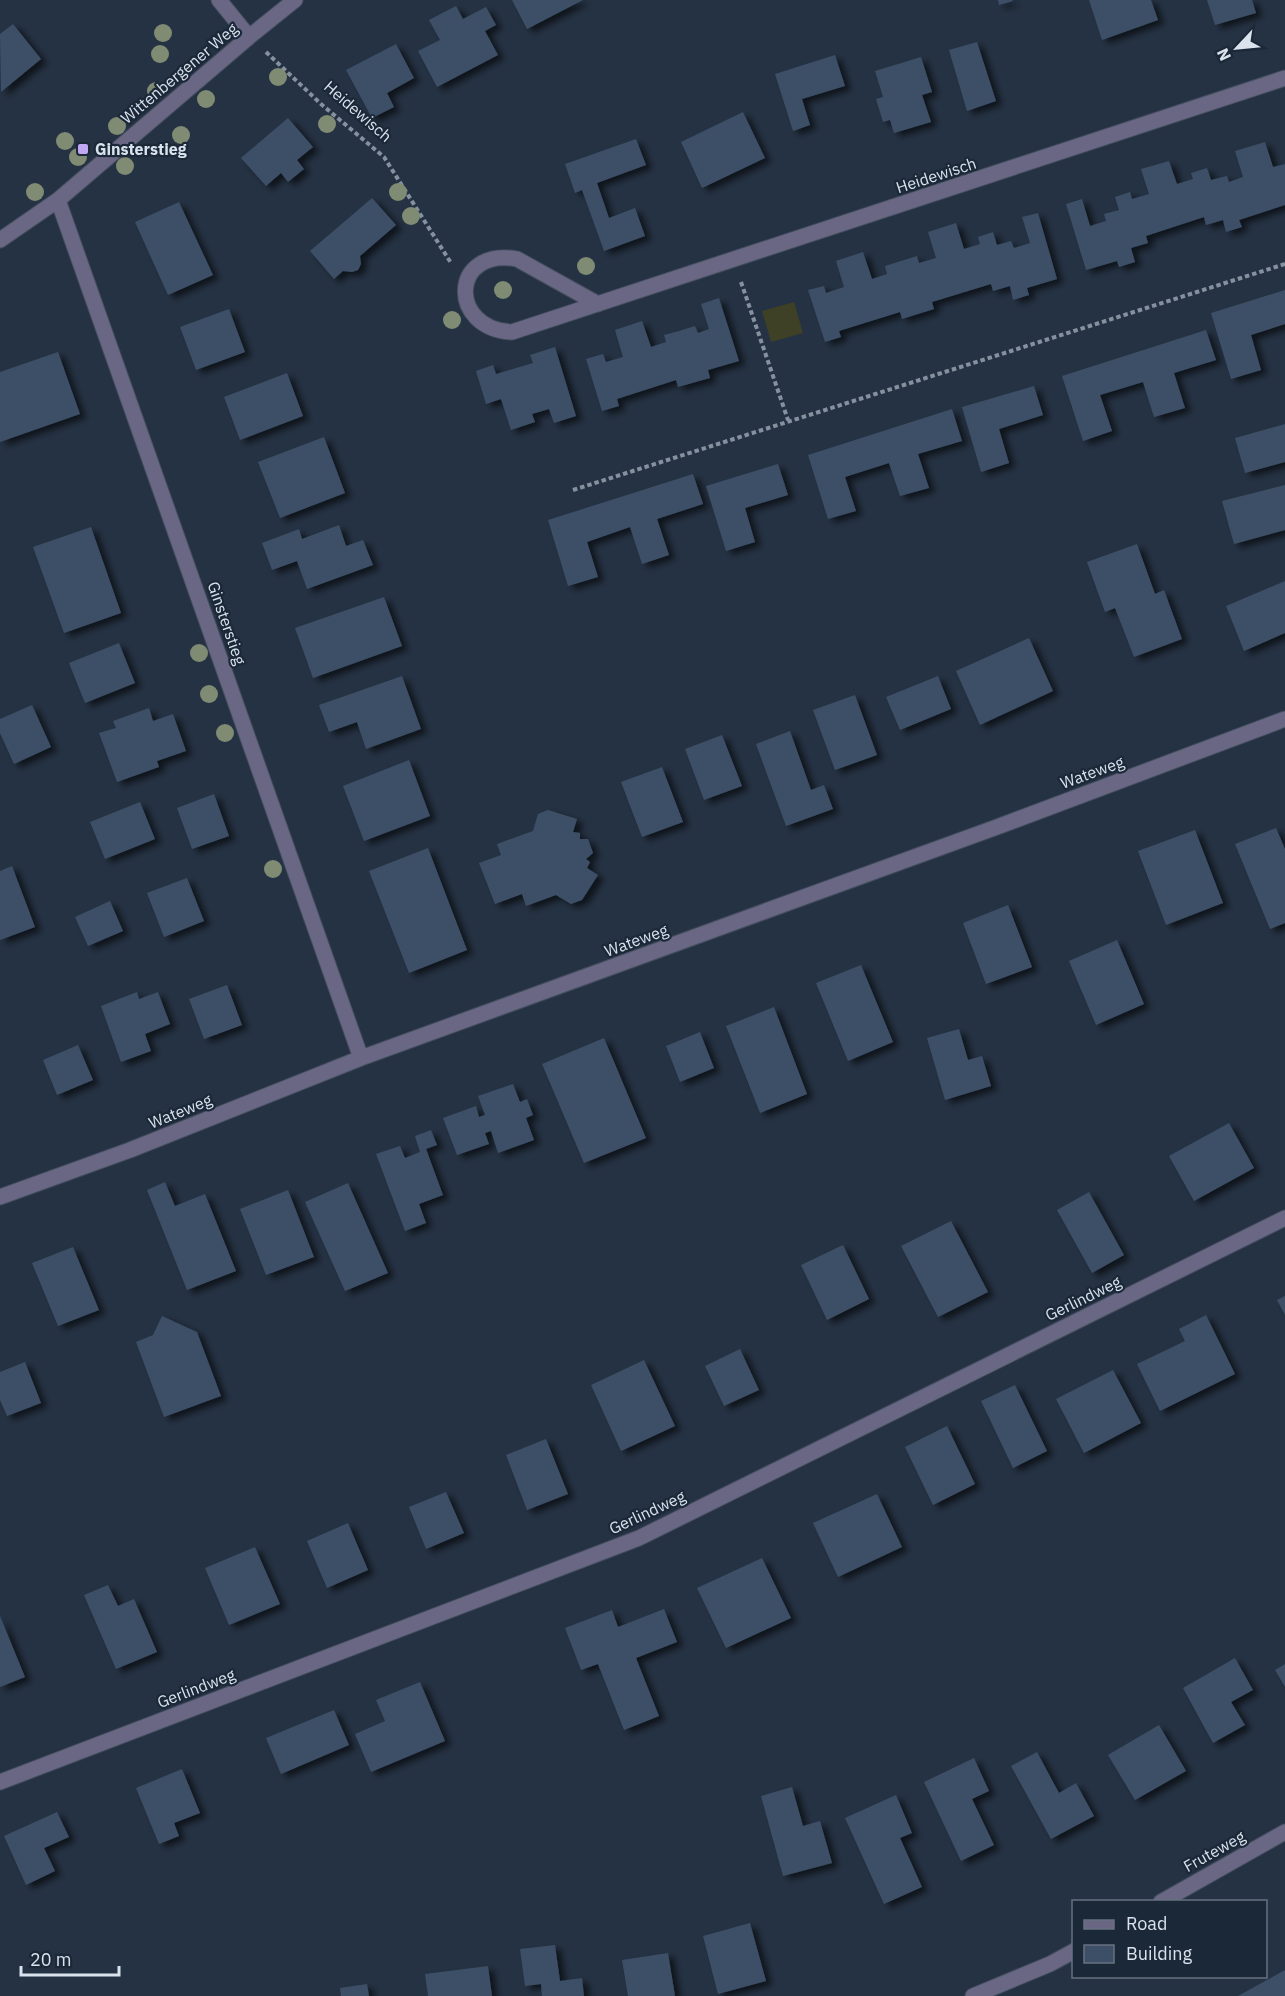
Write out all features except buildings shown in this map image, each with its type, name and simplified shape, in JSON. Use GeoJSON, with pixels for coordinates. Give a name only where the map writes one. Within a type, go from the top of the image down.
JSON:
{"type":"FeatureCollection","features":[{"type":"Feature","properties":{"kind":"street"},"geometry":{"type":"LineString","coordinates":[[219,0],[249,37]]}},
{"type":"Feature","properties":{"kind":"street","name":"Wittenbergener Weg"},"geometry":{"type":"LineString","coordinates":[[0,240],[58,200],[295,0]]}},
{"type":"Feature","properties":{"kind":"street","name":"Heidewisch"},"geometry":{"type":"LineString","coordinates":[[466,286],[466,298],[477,320],[487,327],[512,332],[1285,78]]}},
{"type":"Feature","properties":{"kind":"street","name":"Ginsterstieg"},"geometry":{"type":"LineString","coordinates":[[58,200],[361,1058]]}},
{"type":"Feature","properties":{"kind":"street"},"geometry":{"type":"LineString","coordinates":[[466,286],[475,268],[482,262],[505,257],[517,259],[598,304]]}},
{"type":"Feature","properties":{"kind":"street","name":"Wateweg"},"geometry":{"type":"LineString","coordinates":[[0,1197],[130,1150],[361,1058],[997,827],[1285,719]]}},
{"type":"Feature","properties":{"kind":"street","name":"Gerlindweg"},"geometry":{"type":"LineString","coordinates":[[0,1782],[639,1538],[1285,1218]]}},
{"type":"Feature","properties":{"kind":"street","name":"Fruteweg"},"geometry":{"type":"LineString","coordinates":[[1165,1900],[1285,1832]]}},
{"type":"Feature","properties":{"kind":"street"},"geometry":{"type":"LineString","coordinates":[[973,1996],[1050,1964],[1072,1952]]}},
{"type":"Feature","properties":{"kind":"path","name":"Heidewisch"},"geometry":{"type":"LineString","coordinates":[[249,37],[321,104],[384,157],[466,286]]}},
{"type":"Feature","properties":{"kind":"path"},"geometry":{"type":"LineString","coordinates":[[733,259],[788,420]]}},
{"type":"Feature","properties":{"kind":"path"},"geometry":{"type":"LineString","coordinates":[[573,490],[1285,264]]}},
{"type":"Feature","properties":{"kind":"green space"},"geometry":{"type":"Polygon","coordinates":[[[794,302],[803,333],[771,342],[762,311],[794,302]]]}},
{"type":"Feature","properties":{"kind":"place","name":"Ginsterstieg"},"geometry":{"type":"Point","coordinates":[83,149]}}]}
